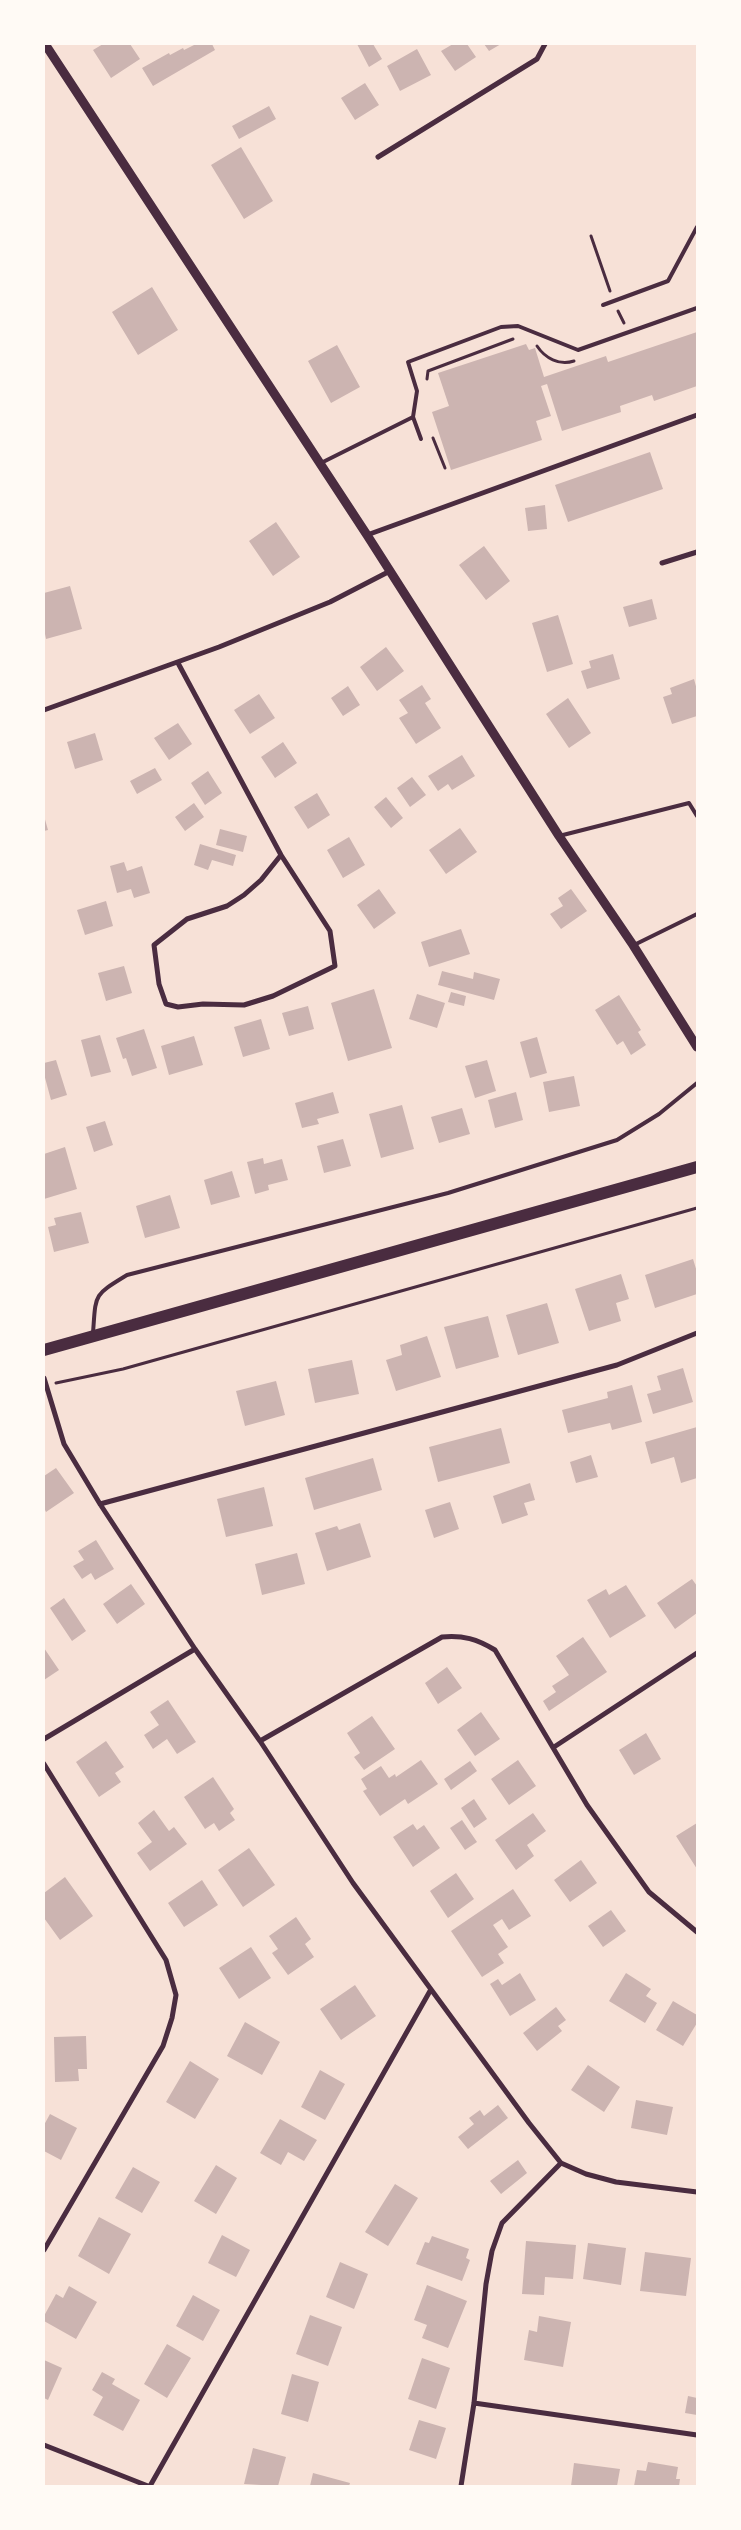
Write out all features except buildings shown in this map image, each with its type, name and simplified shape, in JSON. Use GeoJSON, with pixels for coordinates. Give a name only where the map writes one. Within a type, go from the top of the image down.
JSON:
{"type":"FeatureCollection","features":[{"type":"Feature","properties":{"kind":"main road"},"geometry":{"type":"LineString","coordinates":[[44,1350],[697,1167]]}},
{"type":"Feature","properties":{"kind":"street"},"geometry":{"type":"LineString","coordinates":[[45,44],[367,535],[559,836],[633,945],[697,1047]]}},
{"type":"Feature","properties":{"kind":"street"},"geometry":{"type":"LineString","coordinates":[[378,157],[537,59],[545,44]]}},
{"type":"Feature","properties":{"kind":"street"},"geometry":{"type":"LineString","coordinates":[[367,535],[697,415]]}},
{"type":"Feature","properties":{"kind":"street"},"geometry":{"type":"LineString","coordinates":[[662,563],[697,552]]}},
{"type":"Feature","properties":{"kind":"street"},"geometry":{"type":"LineString","coordinates":[[44,710],[178,663],[330,602],[390,571]]}},
{"type":"Feature","properties":{"kind":"street"},"geometry":{"type":"LineString","coordinates":[[178,663],[281,855],[330,931],[334,966],[273,996],[244,1005],[203,1004],[178,1007],[166,1004],[159,984],[154,944],[187,918],[227,906],[244,895],[261,880],[281,855]]}},
{"type":"Feature","properties":{"kind":"street"},"geometry":{"type":"LineString","coordinates":[[100,1504],[617,1365],[697,1333]]}},
{"type":"Feature","properties":{"kind":"street"},"geometry":{"type":"LineString","coordinates":[[44,1378],[64,1444],[100,1504],[195,1649],[260,1741],[353,1883],[430,1991],[561,2163],[586,2174],[616,2182],[697,2192]]}},
{"type":"Feature","properties":{"kind":"street"},"geometry":{"type":"LineString","coordinates":[[260,1741],[442,1637],[459,1635],[479,1640],[495,1650],[587,1805],[649,1892],[697,1932]]}},
{"type":"Feature","properties":{"kind":"street"},"geometry":{"type":"LineString","coordinates":[[44,1739],[195,1649]]}},
{"type":"Feature","properties":{"kind":"street"},"geometry":{"type":"LineString","coordinates":[[554,1747],[697,1653]]}},
{"type":"Feature","properties":{"kind":"street"},"geometry":{"type":"LineString","coordinates":[[44,1764],[166,1960],[176,1995],[172,2018],[163,2046],[44,2250]]}},
{"type":"Feature","properties":{"kind":"street"},"geometry":{"type":"LineString","coordinates":[[44,2445],[149,2486],[430,1991]]}},
{"type":"Feature","properties":{"kind":"street"},"geometry":{"type":"LineString","coordinates":[[461,2486],[474,2403],[486,2284],[492,2251],[502,2223],[561,2163]]}},
{"type":"Feature","properties":{"kind":"street"},"geometry":{"type":"LineString","coordinates":[[474,2403],[697,2435]]}},
{"type":"Feature","properties":{"kind":"lane"},"geometry":{"type":"LineString","coordinates":[[603,305],[668,281],[697,227]]}},
{"type":"Feature","properties":{"kind":"lane"},"geometry":{"type":"LineString","coordinates":[[421,439],[413,417],[417,391],[408,362],[501,327],[518,326],[578,350],[697,308]]}},
{"type":"Feature","properties":{"kind":"lane"},"geometry":{"type":"LineString","coordinates":[[319,464],[413,417]]}},
{"type":"Feature","properties":{"kind":"lane"},"geometry":{"type":"LineString","coordinates":[[559,836],[689,803],[697,816]]}},
{"type":"Feature","properties":{"kind":"lane"},"geometry":{"type":"LineString","coordinates":[[633,945],[697,914]]}},
{"type":"Feature","properties":{"kind":"lane"},"geometry":{"type":"LineString","coordinates":[[93,1335],[95,1300],[103,1290],[127,1275],[448,1192],[617,1140],[659,1114],[697,1083]]}},
{"type":"Feature","properties":{"kind":"path"},"geometry":{"type":"LineString","coordinates":[[591,236],[614,301],[628,332]]}},
{"type":"Feature","properties":{"kind":"path"},"geometry":{"type":"LineString","coordinates":[[428,386],[428,371],[522,336]]}},
{"type":"Feature","properties":{"kind":"path"},"geometry":{"type":"LineString","coordinates":[[536,344],[550,359],[560,362],[579,359]]}},
{"type":"Feature","properties":{"kind":"path"},"geometry":{"type":"LineString","coordinates":[[431,431],[445,468]]}},
{"type":"Feature","properties":{"kind":"path"},"geometry":{"type":"LineString","coordinates":[[46,1386],[132,1367],[697,1208]]}}]}
